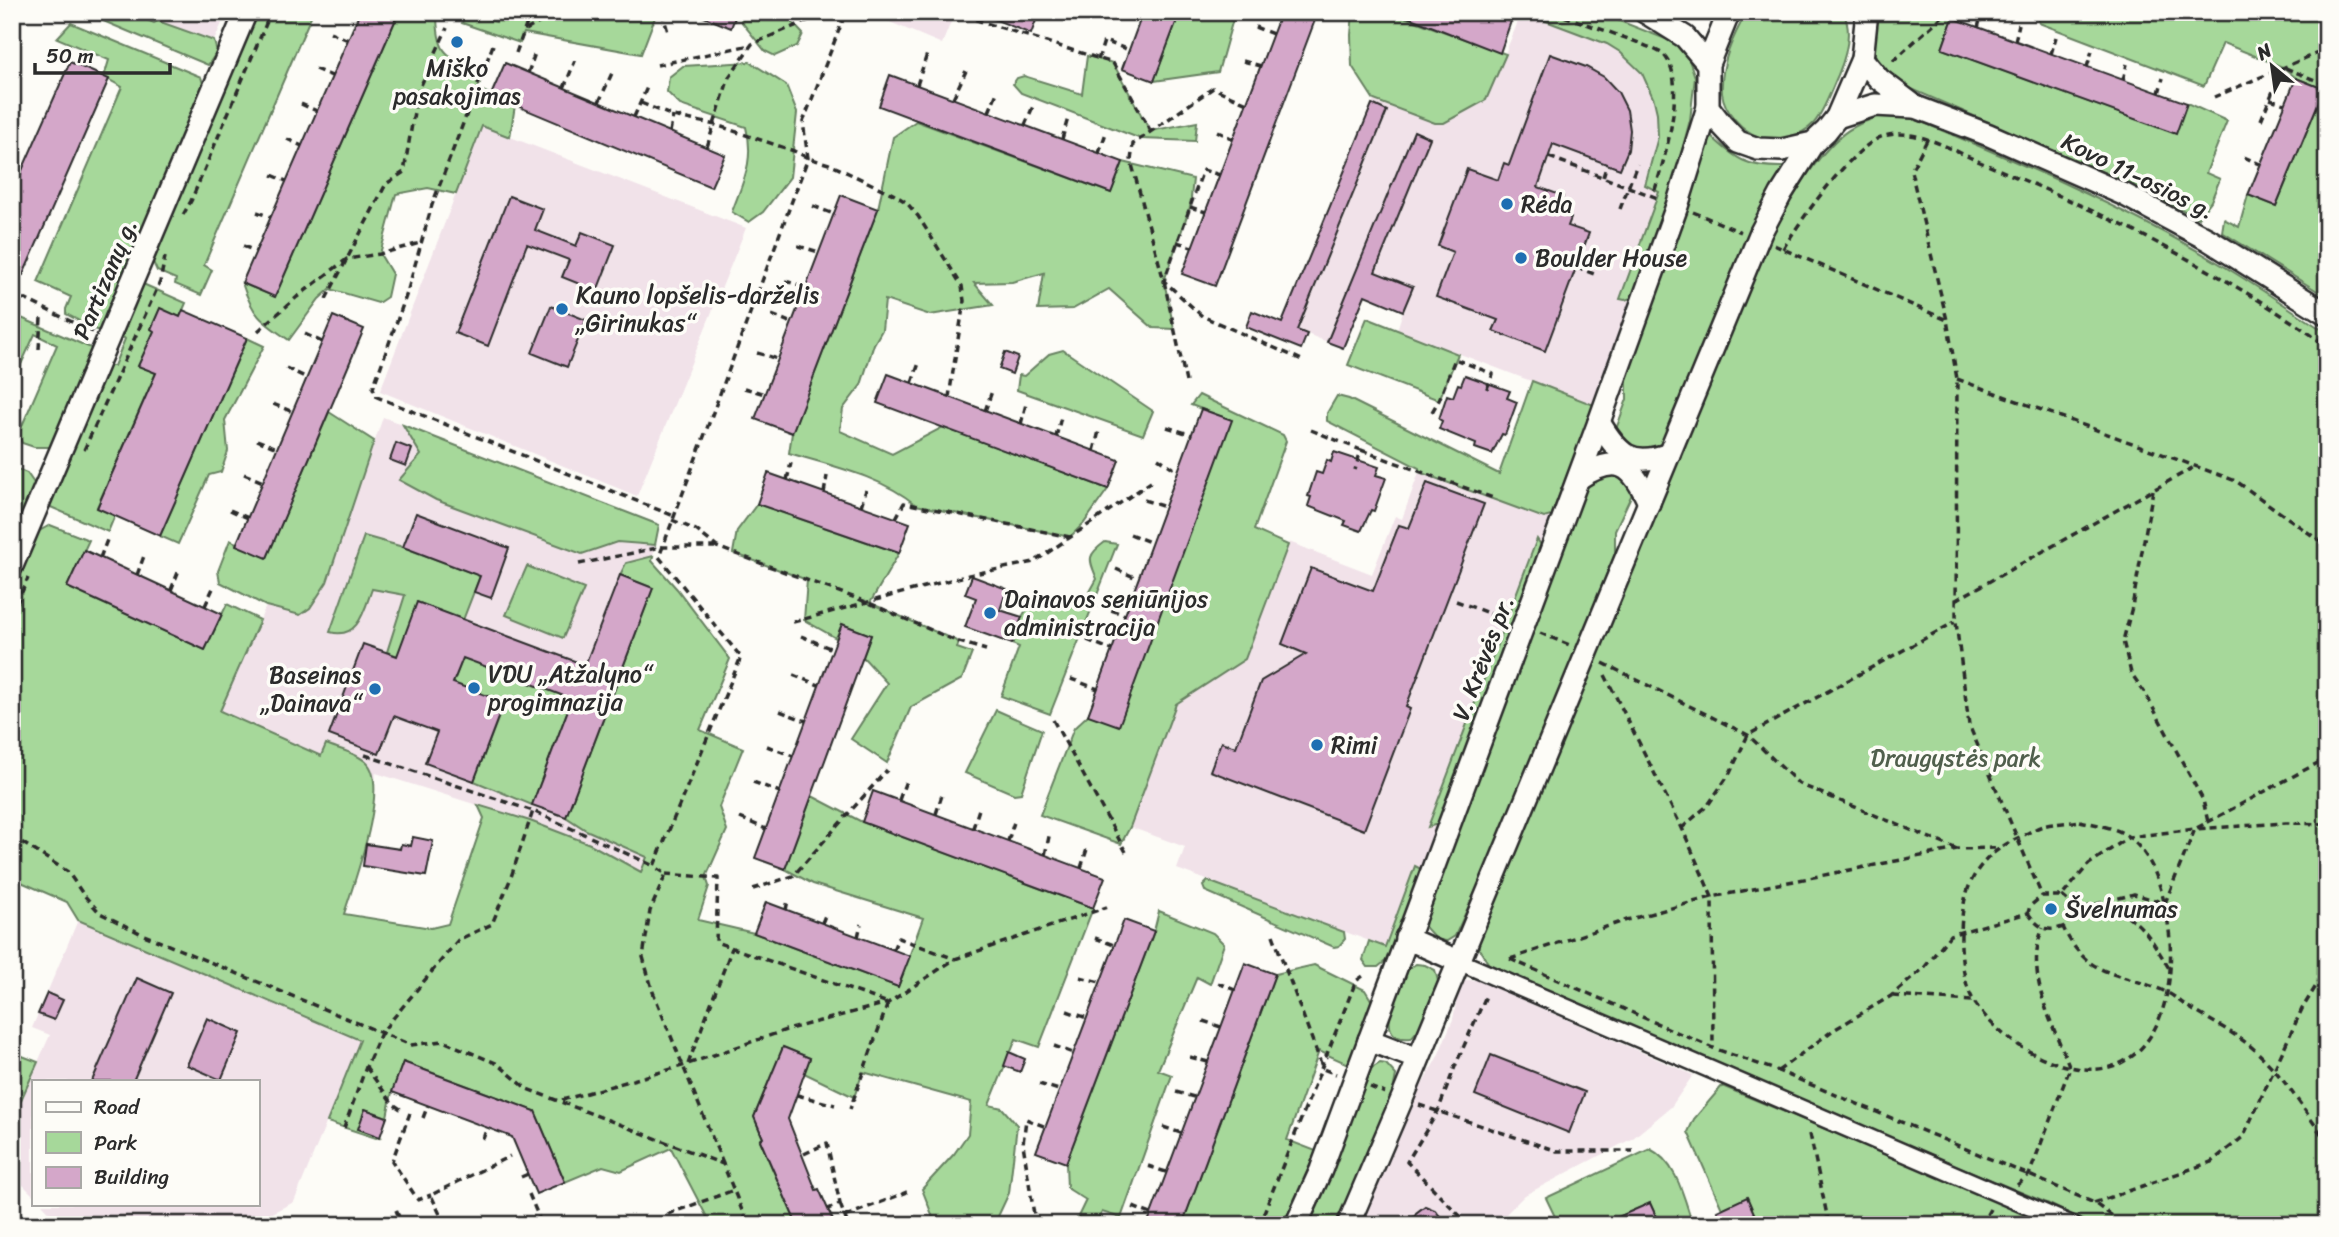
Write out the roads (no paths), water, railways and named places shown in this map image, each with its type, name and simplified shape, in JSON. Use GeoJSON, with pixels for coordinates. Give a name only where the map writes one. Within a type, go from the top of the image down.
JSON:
{"type":"FeatureCollection","features":[{"type":"Feature","properties":{"kind":"main road","name":"Partizanų g."},"geometry":{"type":"LineString","coordinates":[[20,572],[246,12]]}},
{"type":"Feature","properties":{"kind":"main road"},"geometry":{"type":"LineString","coordinates":[[1645,12],[1685,37],[1708,64],[1729,12]]}},
{"type":"Feature","properties":{"kind":"main road"},"geometry":{"type":"LineString","coordinates":[[1348,1225],[1758,239],[1781,194],[1814,142],[1837,117],[1862,59],[1863,18]]}},
{"type":"Feature","properties":{"kind":"main road","name":"Kovo 11-osios g."},"geometry":{"type":"LineString","coordinates":[[1862,59],[1879,79],[1916,107],[1989,135],[2123,194],[2209,240],[2327,314]]}},
{"type":"Feature","properties":{"kind":"main road","name":"V. Krėvės pr."},"geometry":{"type":"LineString","coordinates":[[1296,1225],[1321,1170],[1600,422],[1677,206],[1708,107],[1708,64]]}},
{"type":"Feature","properties":{"kind":"main road","name":"Kovo 11-osios g."},"geometry":{"type":"LineString","coordinates":[[1837,117],[1875,105],[1916,107]]}},
{"type":"Feature","properties":{"kind":"main road"},"geometry":{"type":"LineString","coordinates":[[1708,107],[1738,142],[1758,149],[1783,150],[1814,142]]}},
{"type":"Feature","properties":{"kind":"main road"},"geometry":{"type":"LineString","coordinates":[[1600,422],[1613,445],[1625,455],[1650,461],[1669,454]]}},
{"type":"Feature","properties":{"kind":"main road"},"geometry":{"type":"LineString","coordinates":[[1578,478],[1608,464],[1619,466],[1632,472],[1641,484],[1649,503]]}},
{"type":"Feature","properties":{"kind":"main road"},"geometry":{"type":"LineString","coordinates":[[1406,939],[1458,961]]}},
{"type":"Feature","properties":{"kind":"main road"},"geometry":{"type":"LineString","coordinates":[[1369,1040],[1418,1059]]}},
{"type":"Feature","properties":{"kind":"street"},"geometry":{"type":"LineString","coordinates":[[1458,961],[2073,1225]]}},
{"type":"Feature","properties":{"kind":"place","name":"Miško pasakojimas"},"geometry":{"type":"Point","coordinates":[457,42]}},
{"type":"Feature","properties":{"kind":"place","name":"Rėda"},"geometry":{"type":"Point","coordinates":[1507,204]}},
{"type":"Feature","properties":{"kind":"place","name":"Boulder House"},"geometry":{"type":"Point","coordinates":[1521,258]}},
{"type":"Feature","properties":{"kind":"place","name":"Kauno lopšelis-darželis „Girinukas“"},"geometry":{"type":"Point","coordinates":[562,309]}},
{"type":"Feature","properties":{"kind":"place","name":"Dainavos seniūnijos administracija"},"geometry":{"type":"Point","coordinates":[990,613]}},
{"type":"Feature","properties":{"kind":"place","name":"VDU „Atžalyno“ progimnazija"},"geometry":{"type":"Point","coordinates":[474,688]}},
{"type":"Feature","properties":{"kind":"place","name":"Baseinas „Dainava“"},"geometry":{"type":"Point","coordinates":[375,689]}},
{"type":"Feature","properties":{"kind":"place","name":"Rimi"},"geometry":{"type":"Point","coordinates":[1317,745]}},
{"type":"Feature","properties":{"kind":"place","name":"Švelnumas"},"geometry":{"type":"Point","coordinates":[2051,909]}},
{"type":"Feature","properties":{"kind":"park label","name":"Draugystės park"},"geometry":{"type":"Point","coordinates":[1956,758]}}]}
